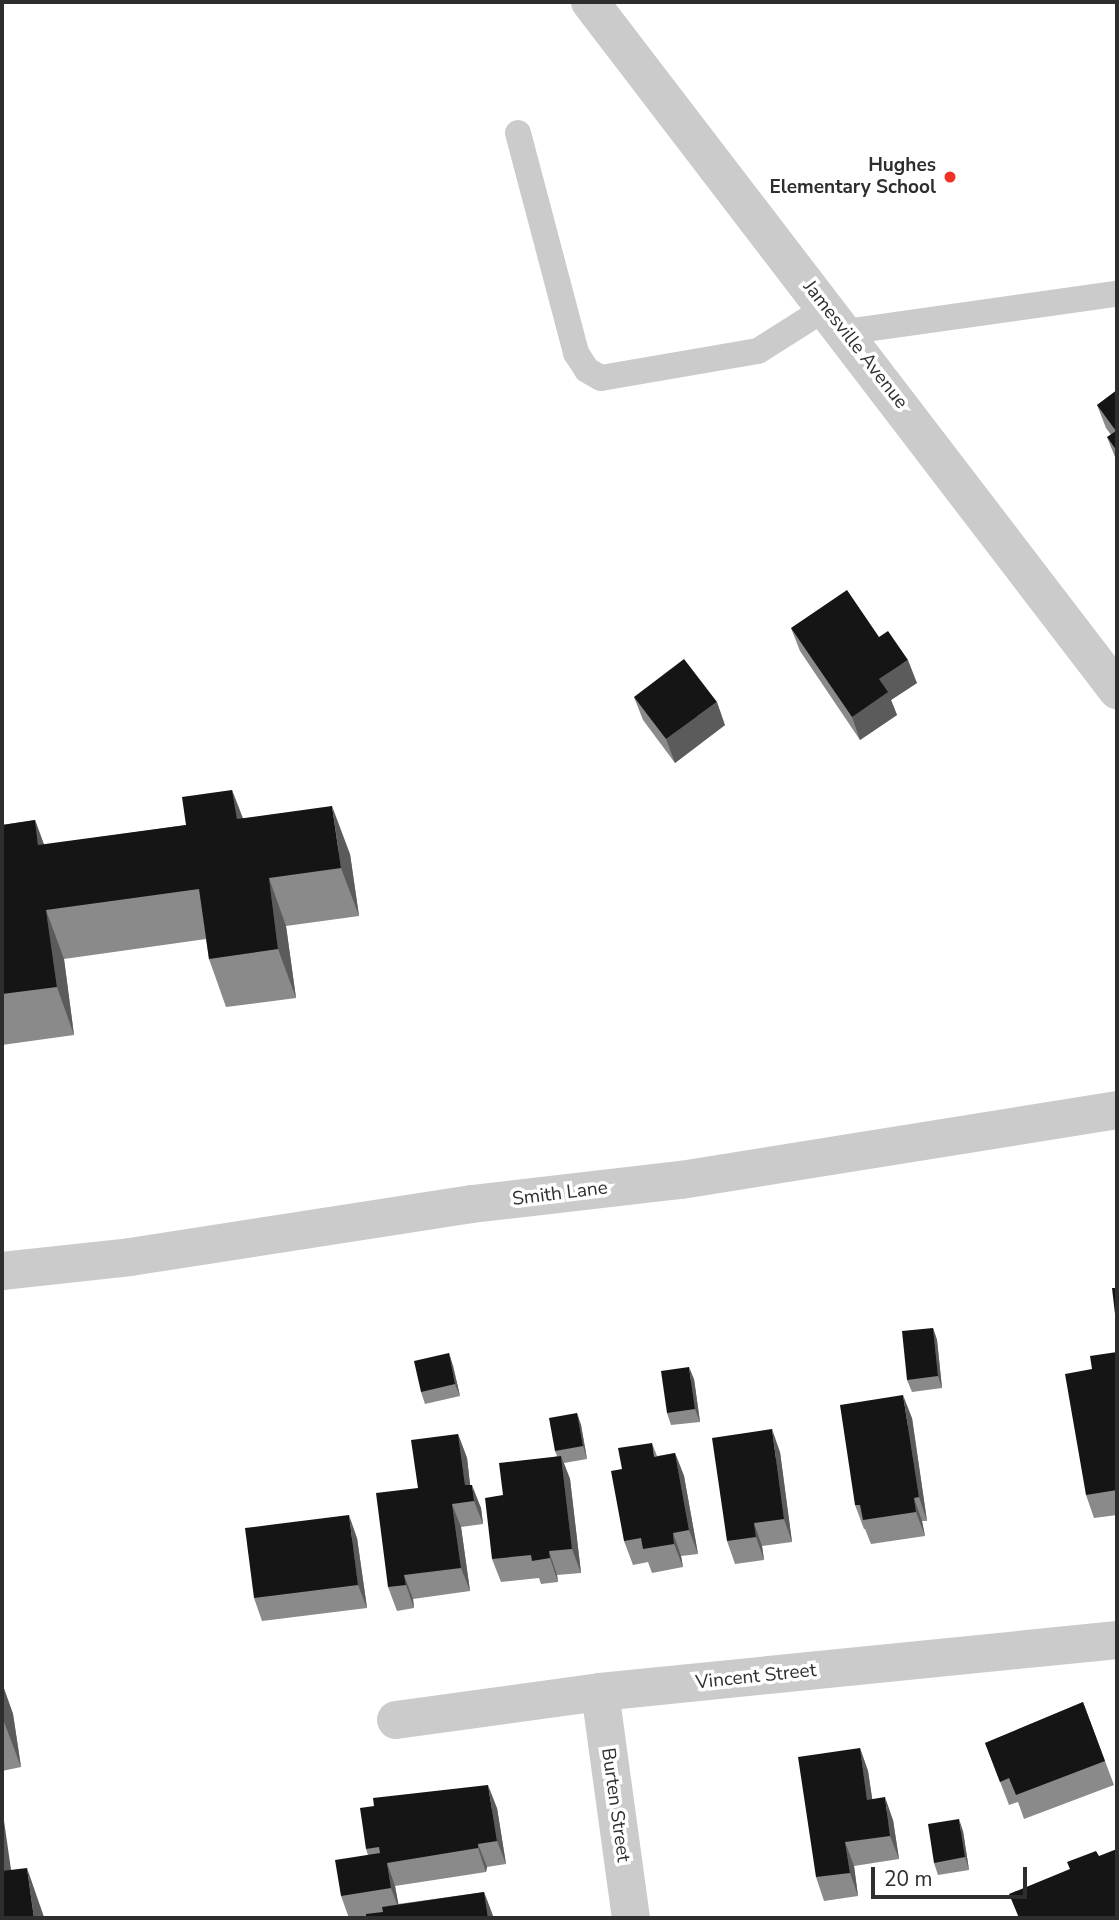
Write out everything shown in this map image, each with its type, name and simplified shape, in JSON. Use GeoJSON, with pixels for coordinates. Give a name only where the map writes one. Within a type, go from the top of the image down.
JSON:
{"type":"FeatureCollection","features":[{"type":"Feature","properties":{"kind":"street","name":"Jamesville Avenue"},"geometry":{"type":"LineString","coordinates":[[590,2],[1117,690]]}},
{"type":"Feature","properties":{"kind":"street","name":"Smith Lane"},"geometry":{"type":"LineString","coordinates":[[2,1272],[472,1204],[681,1180],[1117,1110]]}},
{"type":"Feature","properties":{"kind":"street","name":"Vincent Street"},"geometry":{"type":"LineString","coordinates":[[396,1720],[600,1692],[1117,1640]]}},
{"type":"Feature","properties":{"kind":"street","name":"Burten Street"},"geometry":{"type":"LineString","coordinates":[[600,1692],[631,1918]]}},
{"type":"Feature","properties":{"kind":"lane"},"geometry":{"type":"LineString","coordinates":[[517,133],[576,353],[587,370],[601,378],[758,351],[836,320],[1117,294]]}},
{"type":"Feature","properties":{"kind":"building"},"geometry":{"type":"Polygon","coordinates":[[[1117,390],[1117,451],[1107,437],[1116,431],[1097,405],[1117,390]]]}},
{"type":"Feature","properties":{"kind":"building"},"geometry":{"type":"Polygon","coordinates":[[[847,590],[879,637],[888,631],[908,660],[879,679],[888,692],[852,717],[791,628],[847,590]]]}},
{"type":"Feature","properties":{"kind":"building"},"geometry":{"type":"Polygon","coordinates":[[[684,659],[717,702],[666,739],[634,697],[684,659]]]}},
{"type":"Feature","properties":{"kind":"building"},"geometry":{"type":"Polygon","coordinates":[[[232,790],[237,819],[332,806],[341,868],[269,878],[278,949],[209,959],[199,889],[46,910],[57,987],[2,994],[2,825],[35,820],[38,845],[186,825],[182,797],[232,790]]]}},
{"type":"Feature","properties":{"kind":"building"},"geometry":{"type":"Polygon","coordinates":[[[1112,1288],[1117,1288],[1117,1331],[1112,1288]]]}},
{"type":"Feature","properties":{"kind":"building"},"geometry":{"type":"Polygon","coordinates":[[[933,1328],[938,1376],[907,1380],[902,1331],[933,1328]]]}},
{"type":"Feature","properties":{"kind":"building"},"geometry":{"type":"Polygon","coordinates":[[[1117,1352],[1117,1490],[1086,1495],[1065,1374],[1092,1369],[1090,1356],[1117,1352]]]}},
{"type":"Feature","properties":{"kind":"building"},"geometry":{"type":"Polygon","coordinates":[[[449,1353],[455,1384],[421,1392],[414,1361],[449,1353]]]}},
{"type":"Feature","properties":{"kind":"building"},"geometry":{"type":"Polygon","coordinates":[[[689,1367],[695,1409],[667,1413],[661,1371],[689,1367]]]}},
{"type":"Feature","properties":{"kind":"building"},"geometry":{"type":"Polygon","coordinates":[[[903,1395],[919,1497],[914,1498],[916,1512],[863,1520],[860,1505],[855,1505],[840,1405],[903,1395]]]}},
{"type":"Feature","properties":{"kind":"building"},"geometry":{"type":"Polygon","coordinates":[[[577,1413],[583,1446],[555,1451],[549,1418],[577,1413]]]}},
{"type":"Feature","properties":{"kind":"building"},"geometry":{"type":"Polygon","coordinates":[[[772,1429],[784,1519],[754,1523],[756,1537],[727,1541],[712,1438],[772,1429]]]}},
{"type":"Feature","properties":{"kind":"building"},"geometry":{"type":"Polygon","coordinates":[[[458,1434],[465,1485],[472,1485],[474,1501],[452,1504],[461,1568],[404,1575],[406,1585],[388,1587],[376,1493],[418,1488],[411,1440],[458,1434]]]}},
{"type":"Feature","properties":{"kind":"building"},"geometry":{"type":"Polygon","coordinates":[[[652,1443],[654,1457],[675,1453],[689,1530],[673,1533],[674,1544],[643,1549],[641,1538],[624,1541],[611,1471],[622,1469],[618,1448],[652,1443]]]}},
{"type":"Feature","properties":{"kind":"building"},"geometry":{"type":"Polygon","coordinates":[[[561,1456],[572,1549],[549,1551],[550,1558],[532,1561],[531,1555],[492,1559],[485,1498],[503,1495],[499,1463],[561,1456]]]}},
{"type":"Feature","properties":{"kind":"building"},"geometry":{"type":"Polygon","coordinates":[[[349,1515],[358,1585],[254,1598],[245,1528],[349,1515]]]}},
{"type":"Feature","properties":{"kind":"building"},"geometry":{"type":"Polygon","coordinates":[[[1083,1702],[1105,1761],[1016,1795],[1009,1778],[1000,1782],[985,1743],[1083,1702]]]}},
{"type":"Feature","properties":{"kind":"building"},"geometry":{"type":"Polygon","coordinates":[[[860,1748],[867,1800],[885,1797],[890,1836],[845,1842],[850,1873],[816,1877],[798,1757],[860,1748]]]}},
{"type":"Feature","properties":{"kind":"building"},"geometry":{"type":"Polygon","coordinates":[[[488,1785],[497,1841],[478,1844],[478,1848],[387,1863],[391,1888],[341,1896],[335,1860],[380,1853],[379,1847],[366,1849],[360,1808],[374,1806],[373,1798],[488,1785]]]}},
{"type":"Feature","properties":{"kind":"building"},"geometry":{"type":"Polygon","coordinates":[[[959,1819],[965,1857],[934,1863],[928,1824],[959,1819]]]}},
{"type":"Feature","properties":{"kind":"building"},"geometry":{"type":"Polygon","coordinates":[[[1117,1849],[1117,1918],[1019,1918],[1009,1894],[1070,1869],[1067,1862],[1096,1851],[1099,1856],[1117,1849]]]}},
{"type":"Feature","properties":{"kind":"building"},"geometry":{"type":"Polygon","coordinates":[[[27,1868],[34,1918],[2,1918],[2,1871],[27,1868]]]}},
{"type":"Feature","properties":{"kind":"building"},"geometry":{"type":"Polygon","coordinates":[[[484,1892],[488,1918],[366,1918],[366,1914],[383,1912],[382,1907],[484,1892]]]}},
{"type":"Feature","properties":{"kind":"place","name":"Hughes Elementary School"},"geometry":{"type":"Point","coordinates":[950,177]}}]}
